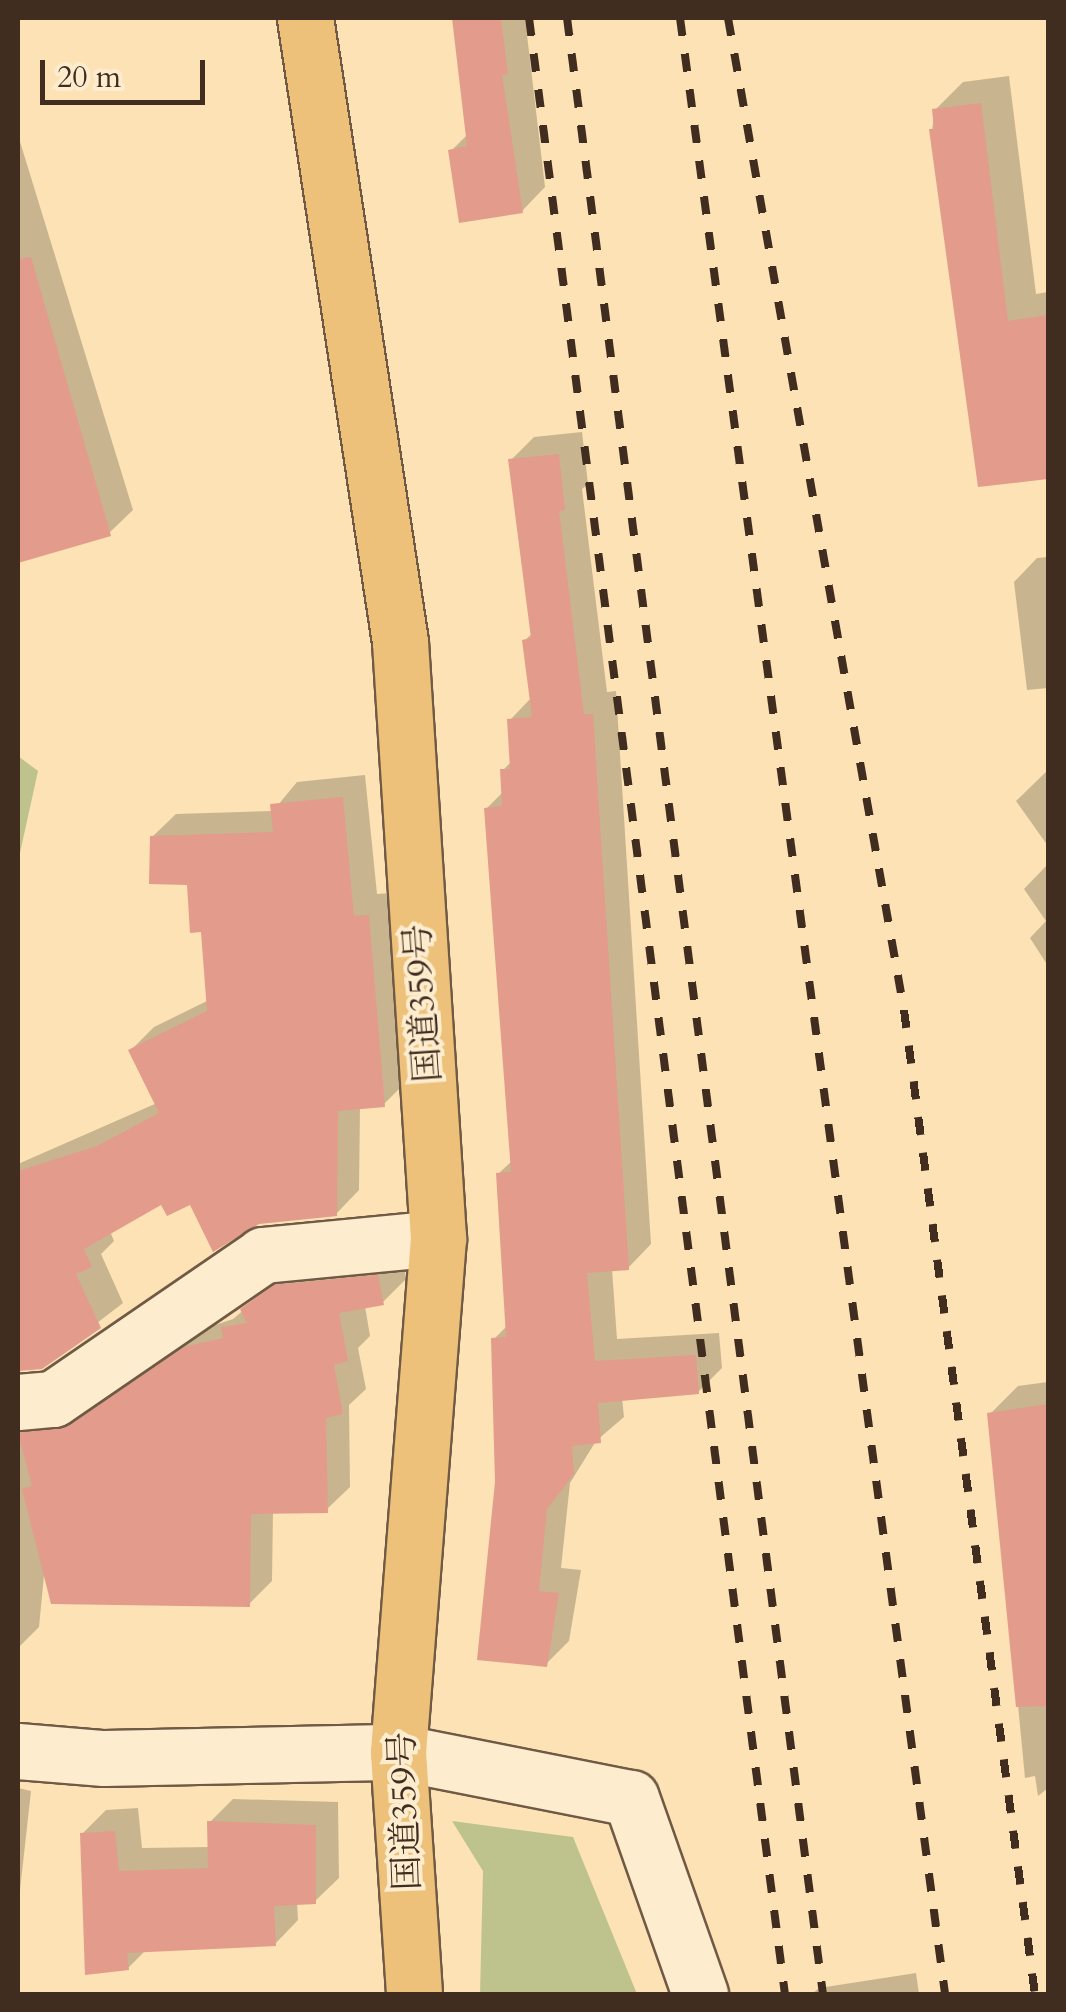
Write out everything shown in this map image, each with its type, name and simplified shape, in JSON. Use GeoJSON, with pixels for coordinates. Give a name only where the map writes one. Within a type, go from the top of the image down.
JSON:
{"type":"FeatureCollection","features":[{"type":"Feature","properties":{"kind":"highway","name":"国道359号"},"geometry":{"type":"LineString","coordinates":[[305,18],[400,642],[438,1238],[398,1752],[414,1994]]}},
{"type":"Feature","properties":{"kind":"street"},"geometry":{"type":"LineString","coordinates":[[18,1402],[53,1399],[263,1255],[438,1238]]}},
{"type":"Feature","properties":{"kind":"street"},"geometry":{"type":"LineString","coordinates":[[18,1751],[104,1758],[398,1752],[630,1798],[700,1994]]}},
{"type":"Feature","properties":{"kind":"green space"},"geometry":{"type":"Polygon","coordinates":[[[18,756],[38,771],[18,862],[18,756]]]}},
{"type":"Feature","properties":{"kind":"green space"},"geometry":{"type":"Polygon","coordinates":[[[452,1821],[573,1837],[637,1994],[480,1994],[483,1871],[452,1821]]]}},
{"type":"Feature","properties":{"kind":"building"},"geometry":{"type":"Polygon","coordinates":[[[452,18],[501,18],[508,74],[502,75],[523,213],[459,223],[448,150],[467,146],[452,18]]]}},
{"type":"Feature","properties":{"kind":"building"},"geometry":{"type":"Polygon","coordinates":[[[981,103],[1008,321],[1048,315],[1048,479],[978,487],[929,129],[934,129],[932,109],[981,103]]]}},
{"type":"Feature","properties":{"kind":"building"},"geometry":{"type":"Polygon","coordinates":[[[31,257],[111,536],[18,563],[18,259],[31,257]]]}},
{"type":"Feature","properties":{"kind":"building"},"geometry":{"type":"Polygon","coordinates":[[[559,454],[565,510],[559,511],[584,714],[593,714],[629,1270],[587,1273],[595,1361],[696,1355],[699,1394],[598,1403],[601,1443],[572,1446],[574,1474],[547,1509],[539,1591],[559,1593],[547,1667],[477,1660],[495,1482],[491,1338],[506,1337],[496,1173],[511,1172],[484,808],[502,806],[500,769],[510,769],[507,719],[532,717],[522,640],[531,638],[508,459],[559,454]]]}},
{"type":"Feature","properties":{"kind":"building"},"geometry":{"type":"Polygon","coordinates":[[[343,797],[354,916],[369,915],[385,1107],[338,1111],[337,1216],[259,1224],[213,1252],[190,1205],[167,1216],[161,1205],[84,1249],[92,1267],[76,1274],[101,1328],[42,1369],[18,1371],[18,1171],[97,1146],[159,1113],[128,1050],[207,1011],[201,932],[190,933],[187,885],[149,884],[150,836],[273,832],[270,804],[343,797]]]}},
{"type":"Feature","properties":{"kind":"building"},"geometry":{"type":"Polygon","coordinates":[[[378,1275],[384,1305],[339,1313],[348,1361],[334,1365],[343,1414],[326,1418],[328,1513],[251,1514],[250,1607],[51,1604],[22,1489],[32,1486],[18,1433],[70,1425],[184,1347],[223,1338],[221,1327],[247,1323],[240,1309],[274,1285],[378,1275]]]}},
{"type":"Feature","properties":{"kind":"building"},"geometry":{"type":"Polygon","coordinates":[[[1048,1404],[1048,1706],[1016,1707],[987,1413],[1048,1404]]]}},
{"type":"Feature","properties":{"kind":"building"},"geometry":{"type":"Polygon","coordinates":[[[207,1821],[316,1825],[316,1904],[274,1906],[276,1946],[127,1953],[129,1970],[85,1975],[80,1833],[115,1831],[119,1871],[208,1868],[207,1821]]]}},
{"type":"Feature","properties":{"kind":"railway"},"geometry":{"type":"LineString","coordinates":[[529,18],[785,1994]]}},
{"type":"Feature","properties":{"kind":"railway"},"geometry":{"type":"LineString","coordinates":[[567,18],[823,1994]]}},
{"type":"Feature","properties":{"kind":"railway"},"geometry":{"type":"LineString","coordinates":[[680,18],[945,1994]]}},
{"type":"Feature","properties":{"kind":"railway"},"geometry":{"type":"LineString","coordinates":[[728,18],[904,1010],[1035,1994]]}}]}
